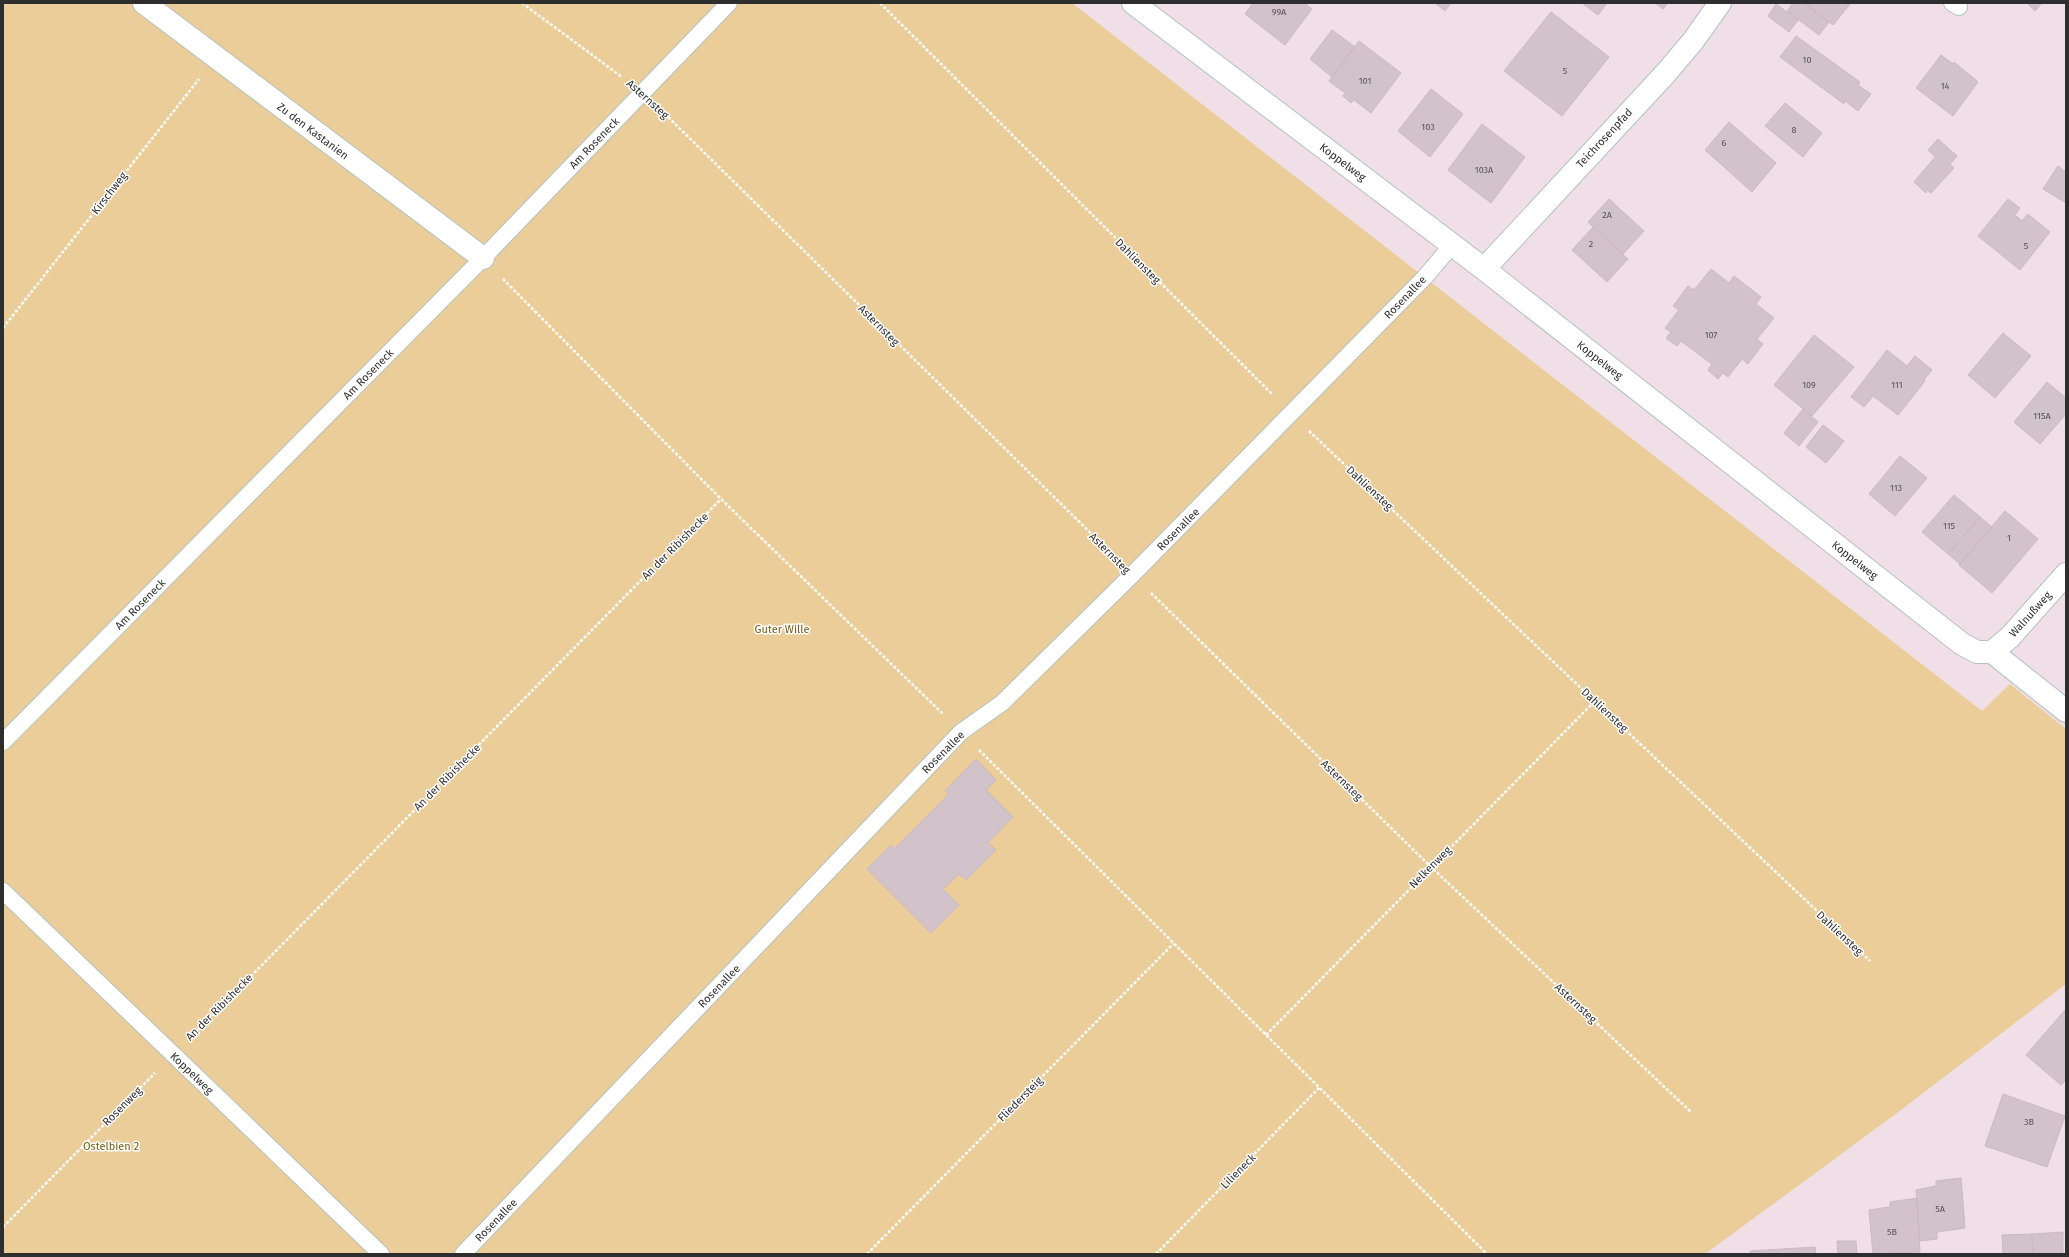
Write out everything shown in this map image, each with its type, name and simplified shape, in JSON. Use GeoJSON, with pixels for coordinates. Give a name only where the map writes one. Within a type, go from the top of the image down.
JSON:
{"type":"FeatureCollection","features":[{"type":"Feature","properties":{"kind":"street","name":"Zu den Kastanien"},"geometry":{"type":"LineString","coordinates":[[144,3],[483,258]]}},
{"type":"Feature","properties":{"kind":"street","name":"Koppelweg"},"geometry":{"type":"LineString","coordinates":[[1133,3],[1484,269],[1962,644],[1977,652],[1992,652]]}},
{"type":"Feature","properties":{"kind":"street","name":"Teichrosenpfad"},"geometry":{"type":"LineString","coordinates":[[1484,269],[1666,73],[1693,41],[1720,3]]}},
{"type":"Feature","properties":{"kind":"street","name":"Walnußweg"},"geometry":{"type":"LineString","coordinates":[[1992,652],[2010,637],[2066,574]]}},
{"type":"Feature","properties":{"kind":"street"},"geometry":{"type":"LineString","coordinates":[[1992,652],[2066,711]]}},
{"type":"Feature","properties":{"kind":"lane","name":"Am Roseneck"},"geometry":{"type":"LineString","coordinates":[[3,742],[483,258],[729,3]]}},
{"type":"Feature","properties":{"kind":"lane","name":"Rosenallee"},"geometry":{"type":"LineString","coordinates":[[463,1254],[961,732],[1002,703],[1291,414],[1425,277],[1452,245]]}},
{"type":"Feature","properties":{"kind":"lane","name":"Koppelweg"},"geometry":{"type":"LineString","coordinates":[[3,891],[381,1254]]}},
{"type":"Feature","properties":{"kind":"path","name":"Asternsteg"},"geometry":{"type":"LineString","coordinates":[[522,3],[643,92],[1430,866],[1691,1112]]}},
{"type":"Feature","properties":{"kind":"path","name":"Dahliensteg"},"geometry":{"type":"LineString","coordinates":[[880,3],[1291,414],[1870,961]]}},
{"type":"Feature","properties":{"kind":"path","name":"Kirschweg"},"geometry":{"type":"LineString","coordinates":[[3,328],[216,58]]}},
{"type":"Feature","properties":{"kind":"path"},"geometry":{"type":"LineString","coordinates":[[483,258],[721,499],[961,732],[1487,1254]]}},
{"type":"Feature","properties":{"kind":"path","name":"An der Ribishecke"},"geometry":{"type":"LineString","coordinates":[[173,1054],[721,499]]}},
{"type":"Feature","properties":{"kind":"path","name":"Nelkenweg"},"geometry":{"type":"LineString","coordinates":[[1266,1035],[1430,866],[1596,701]]}},
{"type":"Feature","properties":{"kind":"path","name":"Fliedersteig"},"geometry":{"type":"LineString","coordinates":[[867,1254],[1173,944]]}},
{"type":"Feature","properties":{"kind":"path","name":"Rosenweg"},"geometry":{"type":"LineString","coordinates":[[3,1227],[173,1054]]}},
{"type":"Feature","properties":{"kind":"path","name":"Lilieneck"},"geometry":{"type":"LineString","coordinates":[[1156,1254],[1319,1088]]}},
{"type":"Feature","properties":{"kind":"green space","name":"Guter Wille"},"geometry":{"type":"Polygon","coordinates":[[[3,3],[1072,3],[1982,711],[2010,684],[2066,729],[2066,984],[1897,1113],[1705,1254],[3,1254],[3,3]]]}},
{"type":"Feature","properties":{"kind":"building"},"geometry":{"type":"Polygon","coordinates":[[[1253,3],[1304,3],[1312,9],[1285,45],[1245,14],[1253,3]]]}},
{"type":"Feature","properties":{"kind":"building"},"geometry":{"type":"Polygon","coordinates":[[[1435,3],[1451,3],[1445,11],[1435,3]]]}},
{"type":"Feature","properties":{"kind":"building"},"geometry":{"type":"Polygon","coordinates":[[[1582,3],[1607,3],[1598,15],[1582,3]]]}},
{"type":"Feature","properties":{"kind":"building"},"geometry":{"type":"Polygon","coordinates":[[[1655,3],[1668,3],[1663,9],[1655,3]]]}},
{"type":"Feature","properties":{"kind":"building"},"geometry":{"type":"Polygon","coordinates":[[[1793,3],[1804,3],[1829,22],[1819,35],[1787,11],[1793,3]]]}},
{"type":"Feature","properties":{"kind":"building"},"geometry":{"type":"Polygon","coordinates":[[[1804,3],[1851,3],[1833,25],[1804,3]]]}},
{"type":"Feature","properties":{"kind":"building"},"geometry":{"type":"Polygon","coordinates":[[[2027,3],[2042,3],[2035,11],[2027,3]]]}},
{"type":"Feature","properties":{"kind":"building"},"geometry":{"type":"Polygon","coordinates":[[[1776,4],[1798,20],[1789,32],[1768,16],[1776,4]]]}},
{"type":"Feature","properties":{"kind":"building"},"geometry":{"type":"Polygon","coordinates":[[[1551,12],[1609,57],[1562,116],[1504,71],[1551,12]]]}},
{"type":"Feature","properties":{"kind":"building"},"geometry":{"type":"Polygon","coordinates":[[[1332,30],[1355,47],[1332,77],[1310,59],[1332,30]]]}},
{"type":"Feature","properties":{"kind":"building"},"geometry":{"type":"Polygon","coordinates":[[[1796,36],[1860,82],[1858,85],[1871,94],[1858,111],[1845,101],[1844,104],[1780,57],[1796,36]]]}},
{"type":"Feature","properties":{"kind":"building"},"geometry":{"type":"Polygon","coordinates":[[[1359,41],[1401,73],[1371,113],[1354,100],[1351,103],[1343,96],[1345,93],[1329,81],[1359,41]]]}},
{"type":"Feature","properties":{"kind":"building"},"geometry":{"type":"Polygon","coordinates":[[[1941,55],[1953,64],[1954,62],[1978,82],[1953,116],[1916,88],[1941,55]]]}},
{"type":"Feature","properties":{"kind":"building"},"geometry":{"type":"Polygon","coordinates":[[[1431,89],[1463,114],[1430,157],[1398,131],[1431,89]]]}},
{"type":"Feature","properties":{"kind":"building"},"geometry":{"type":"Polygon","coordinates":[[[1785,103],[1822,133],[1803,157],[1765,126],[1785,103]]]}},
{"type":"Feature","properties":{"kind":"building"},"geometry":{"type":"Polygon","coordinates":[[[1729,122],[1776,163],[1752,192],[1705,150],[1729,122]]]}},
{"type":"Feature","properties":{"kind":"building"},"geometry":{"type":"Polygon","coordinates":[[[1482,124],[1525,157],[1491,203],[1448,170],[1482,124]]]}},
{"type":"Feature","properties":{"kind":"building"},"geometry":{"type":"Polygon","coordinates":[[[1938,139],[1957,156],[1950,164],[1954,168],[1931,193],[1927,190],[1926,193],[1914,182],[1935,157],[1928,150],[1938,139]]]}},
{"type":"Feature","properties":{"kind":"building"},"geometry":{"type":"Polygon","coordinates":[[[2058,166],[2066,172],[2066,203],[2043,189],[2058,166]]]}},
{"type":"Feature","properties":{"kind":"building"},"geometry":{"type":"Polygon","coordinates":[[[1609,199],[1644,231],[1623,254],[1588,222],[1609,199]]]}},
{"type":"Feature","properties":{"kind":"building"},"geometry":{"type":"Polygon","coordinates":[[[2008,199],[2020,208],[2015,215],[2022,221],[2028,214],[2050,232],[2020,270],[1978,236],[2008,199]]]}},
{"type":"Feature","properties":{"kind":"building"},"geometry":{"type":"Polygon","coordinates":[[[1593,227],[1628,259],[1607,282],[1572,250],[1593,227]]]}},
{"type":"Feature","properties":{"kind":"building"},"geometry":{"type":"Polygon","coordinates":[[[1711,269],[1729,283],[1734,276],[1761,297],[1756,304],[1774,318],[1757,339],[1763,344],[1748,364],[1742,359],[1728,377],[1723,373],[1718,379],[1708,370],[1712,364],[1681,341],[1677,346],[1666,338],[1671,332],[1665,328],[1679,310],[1673,306],[1688,286],[1694,290],[1711,269]]]}},
{"type":"Feature","properties":{"kind":"building"},"geometry":{"type":"Polygon","coordinates":[[[2003,333],[2031,356],[1995,398],[1968,375],[2003,333]]]}},
{"type":"Feature","properties":{"kind":"building"},"geometry":{"type":"Polygon","coordinates":[[[1814,335],[1854,367],[1812,416],[1774,385],[1814,335]]]}},
{"type":"Feature","properties":{"kind":"building"},"geometry":{"type":"Polygon","coordinates":[[[1887,350],[1907,366],[1915,356],[1932,370],[1898,415],[1873,396],[1864,407],[1851,397],[1887,350]]]}},
{"type":"Feature","properties":{"kind":"building"},"geometry":{"type":"Polygon","coordinates":[[[2047,382],[2066,398],[2066,414],[2040,444],[2014,422],[2047,382]]]}},
{"type":"Feature","properties":{"kind":"building"},"geometry":{"type":"Polygon","coordinates":[[[1803,409],[1818,422],[1799,446],[1784,433],[1803,409]]]}},
{"type":"Feature","properties":{"kind":"building"},"geometry":{"type":"Polygon","coordinates":[[[1823,425],[1844,441],[1826,463],[1806,447],[1823,425]]]}},
{"type":"Feature","properties":{"kind":"building"},"geometry":{"type":"Polygon","coordinates":[[[1900,456],[1927,478],[1895,516],[1869,494],[1900,456]]]}},
{"type":"Feature","properties":{"kind":"building"},"geometry":{"type":"Polygon","coordinates":[[[1954,495],[1980,517],[1948,554],[1922,532],[1954,495]]]}},
{"type":"Feature","properties":{"kind":"building"},"geometry":{"type":"Polygon","coordinates":[[[2005,511],[2038,539],[1992,593],[1959,565],[2005,511]]]}},
{"type":"Feature","properties":{"kind":"building"},"geometry":{"type":"Polygon","coordinates":[[[1980,517],[1992,527],[1960,564],[1948,554],[1980,517]]]}},
{"type":"Feature","properties":{"kind":"building"},"geometry":{"type":"Polygon","coordinates":[[[976,759],[996,780],[986,790],[1013,817],[988,843],[996,850],[966,880],[959,874],[943,889],[959,905],[931,933],[867,869],[891,845],[894,849],[949,794],[945,791],[976,759]]]}},
{"type":"Feature","properties":{"kind":"building"},"geometry":{"type":"Polygon","coordinates":[[[2066,1009],[2066,1080],[2061,1085],[2026,1055],[2066,1009]]]}},
{"type":"Feature","properties":{"kind":"building"},"geometry":{"type":"Polygon","coordinates":[[[2003,1094],[2065,1116],[2047,1167],[1985,1146],[2003,1094]]]}},
{"type":"Feature","properties":{"kind":"building"},"geometry":{"type":"Polygon","coordinates":[[[1961,1178],[1965,1228],[1937,1232],[1937,1239],[1920,1241],[1916,1190],[1936,1186],[1936,1181],[1961,1178]]]}},
{"type":"Feature","properties":{"kind":"building"},"geometry":{"type":"Polygon","coordinates":[[[1917,1198],[1920,1252],[1873,1254],[1869,1210],[1890,1207],[1890,1202],[1917,1198]]]}},
{"type":"Feature","properties":{"kind":"building"},"geometry":{"type":"Polygon","coordinates":[[[2063,1232],[2063,1254],[2033,1254],[2032,1234],[2063,1232]]]}},
{"type":"Feature","properties":{"kind":"building"},"geometry":{"type":"Polygon","coordinates":[[[2032,1234],[2033,1254],[2003,1254],[2002,1235],[2032,1234]]]}},
{"type":"Feature","properties":{"kind":"building"},"geometry":{"type":"Polygon","coordinates":[[[1837,1241],[1856,1241],[1857,1254],[1838,1254],[1837,1241]]]}},
{"type":"Feature","properties":{"kind":"building"},"geometry":{"type":"Polygon","coordinates":[[[1815,1247],[1816,1254],[1751,1254],[1750,1251],[1815,1247]]]}},
{"type":"Feature","properties":{"kind":"park label","name":"Ostelbien 2"},"geometry":{"type":"Point","coordinates":[111,1146]}}]}
